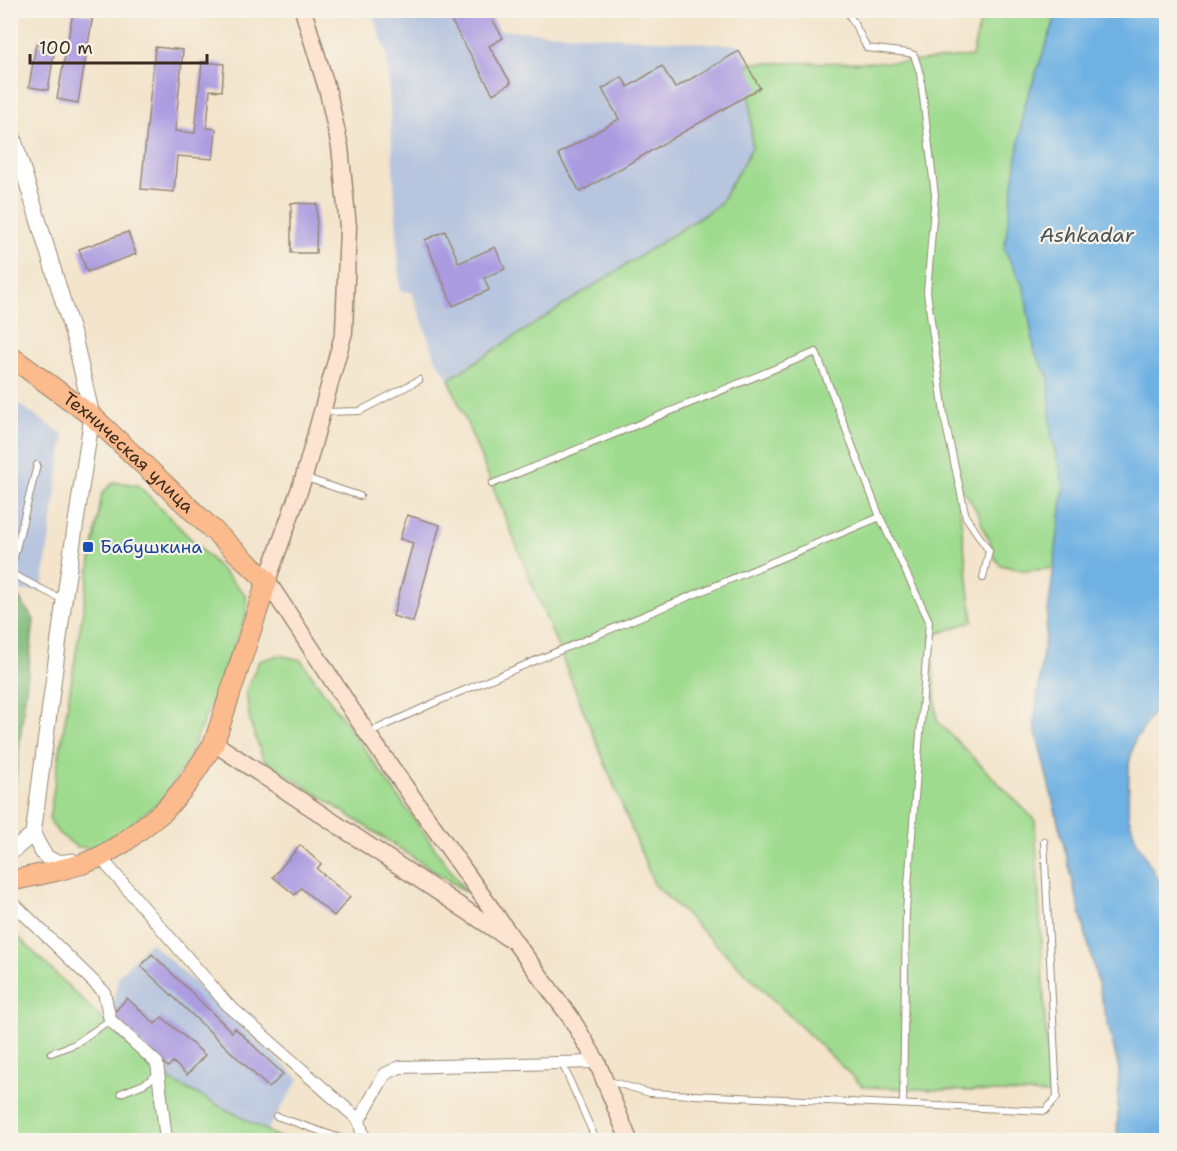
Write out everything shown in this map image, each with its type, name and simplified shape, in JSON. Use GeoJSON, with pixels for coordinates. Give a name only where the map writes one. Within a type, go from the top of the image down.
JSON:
{"type":"FeatureCollection","features":[{"type":"Feature","properties":{"kind":"main road"},"geometry":{"type":"LineString","coordinates":[[10,881],[56,871],[100,857],[123,843],[164,811],[188,783],[214,742],[304,477],[344,332],[348,227],[340,147],[328,92],[303,10]]}},
{"type":"Feature","properties":{"kind":"main road","name":"Техническая улица"},"geometry":{"type":"LineString","coordinates":[[10,356],[92,416],[267,581]]}},
{"type":"Feature","properties":{"kind":"main road"},"geometry":{"type":"LineString","coordinates":[[267,581],[367,733],[517,945],[572,1018],[597,1062],[629,1140]]}},
{"type":"Feature","properties":{"kind":"main road"},"geometry":{"type":"LineString","coordinates":[[214,742],[517,945]]}},
{"type":"Feature","properties":{"kind":"street"},"geometry":{"type":"LineString","coordinates":[[10,127],[75,341],[92,416],[64,601],[33,834],[49,860],[65,862],[100,857],[227,1004],[359,1120],[364,1140]]}},
{"type":"Feature","properties":{"kind":"street"},"geometry":{"type":"LineString","coordinates":[[10,853],[33,834]]}},
{"type":"Feature","properties":{"kind":"street"},"geometry":{"type":"LineString","coordinates":[[10,900],[104,992],[110,1020],[157,1063],[166,1140]]}},
{"type":"Feature","properties":{"kind":"street"},"geometry":{"type":"LineString","coordinates":[[359,1120],[385,1074],[400,1066],[597,1062]]}},
{"type":"Feature","properties":{"kind":"lane"},"geometry":{"type":"LineString","coordinates":[[846,10],[867,48],[914,55],[921,73],[935,195],[927,292],[945,421],[966,518],[989,551],[983,578]]}},
{"type":"Feature","properties":{"kind":"lane"},"geometry":{"type":"LineString","coordinates":[[492,484],[816,352],[880,517],[929,621],[906,910],[903,1104]]}},
{"type":"Feature","properties":{"kind":"lane"},"geometry":{"type":"LineString","coordinates":[[322,412],[360,411],[419,380]]}},
{"type":"Feature","properties":{"kind":"lane"},"geometry":{"type":"LineString","coordinates":[[37,465],[10,573],[64,601]]}},
{"type":"Feature","properties":{"kind":"lane"},"geometry":{"type":"LineString","coordinates":[[304,477],[360,496]]}},
{"type":"Feature","properties":{"kind":"lane"},"geometry":{"type":"LineString","coordinates":[[367,733],[880,517]]}},
{"type":"Feature","properties":{"kind":"lane"},"geometry":{"type":"LineString","coordinates":[[605,1080],[650,1093],[1045,1111],[1057,1097],[1044,841]]}},
{"type":"Feature","properties":{"kind":"lane"},"geometry":{"type":"LineString","coordinates":[[51,1053],[75,1044],[110,1020]]}},
{"type":"Feature","properties":{"kind":"lane"},"geometry":{"type":"LineString","coordinates":[[561,1062],[596,1140]]}},
{"type":"Feature","properties":{"kind":"lane"},"geometry":{"type":"LineString","coordinates":[[122,1093],[144,1084],[158,1074]]}},
{"type":"Feature","properties":{"kind":"lane"},"geometry":{"type":"LineString","coordinates":[[276,1116],[346,1140]]}},
{"type":"Feature","properties":{"kind":"shaded area"},"geometry":{"type":"Polygon","coordinates":[[[371,11],[490,11],[498,30],[741,45],[749,63],[752,148],[719,205],[449,379],[436,360],[412,292],[400,291],[387,54],[371,11]]]}},
{"type":"Feature","properties":{"kind":"shaded area"},"geometry":{"type":"Polygon","coordinates":[[[10,398],[64,435],[42,590],[11,591],[10,398]]]}},
{"type":"Feature","properties":{"kind":"shaded area"},"geometry":{"type":"Polygon","coordinates":[[[150,942],[299,1079],[267,1131],[157,1073],[109,1026],[119,975],[150,942]]]}},
{"type":"Feature","properties":{"kind":"green space"},"geometry":{"type":"Polygon","coordinates":[[[1058,11],[1024,107],[1005,249],[1024,288],[1035,353],[1049,377],[1051,435],[1064,485],[1054,568],[1026,571],[1000,565],[994,557],[990,540],[984,531],[979,515],[965,492],[957,487],[973,621],[931,636],[937,721],[1035,820],[1049,1094],[863,1087],[654,884],[449,379],[719,205],[752,148],[749,63],[909,62],[972,56],[980,22],[1000,14],[1058,11]]]}},
{"type":"Feature","properties":{"kind":"green space"},"geometry":{"type":"Polygon","coordinates":[[[114,482],[138,485],[246,595],[247,614],[186,764],[163,798],[122,832],[93,848],[77,847],[58,833],[49,819],[102,493],[114,482]]]}},
{"type":"Feature","properties":{"kind":"green space"},"geometry":{"type":"Polygon","coordinates":[[[11,591],[14,591],[34,620],[11,818],[11,591]]]}},
{"type":"Feature","properties":{"kind":"green space"},"geometry":{"type":"Polygon","coordinates":[[[279,655],[301,660],[466,892],[263,759],[250,722],[246,691],[259,661],[279,655]]]}},
{"type":"Feature","properties":{"kind":"green space"},"geometry":{"type":"Polygon","coordinates":[[[10,929],[157,1073],[284,1140],[11,1140],[10,929]]]}},
{"type":"Feature","properties":{"kind":"water","name":"Ashkadar"},"geometry":{"type":"Polygon","coordinates":[[[1058,11],[1166,11],[1166,690],[1135,739],[1129,764],[1128,815],[1136,840],[1162,886],[1166,904],[1166,1140],[1117,1140],[1119,1069],[1034,724],[1064,485],[1051,435],[1049,377],[1035,353],[1024,288],[1004,249],[1024,107],[1058,11]]]}},
{"type":"Feature","properties":{"kind":"building"},"geometry":{"type":"Polygon","coordinates":[[[445,10],[487,10],[503,38],[489,46],[511,83],[493,94],[445,10]]]}},
{"type":"Feature","properties":{"kind":"building"},"geometry":{"type":"Polygon","coordinates":[[[73,12],[93,15],[78,103],[57,99],[73,12]]]}},
{"type":"Feature","properties":{"kind":"building"},"geometry":{"type":"Polygon","coordinates":[[[36,44],[55,47],[48,90],[29,87],[36,44]]]}},
{"type":"Feature","properties":{"kind":"building"},"geometry":{"type":"Polygon","coordinates":[[[155,47],[183,50],[175,131],[195,133],[202,62],[224,64],[222,91],[210,90],[207,128],[216,129],[213,159],[177,156],[174,192],[141,189],[155,47]]]}},
{"type":"Feature","properties":{"kind":"building"},"geometry":{"type":"Polygon","coordinates":[[[739,51],[760,88],[580,192],[558,154],[619,119],[602,89],[622,77],[628,87],[662,66],[675,88],[739,51]]]}},
{"type":"Feature","properties":{"kind":"building"},"geometry":{"type":"Polygon","coordinates":[[[291,203],[317,204],[316,253],[291,253],[291,203]]]}},
{"type":"Feature","properties":{"kind":"building"},"geometry":{"type":"Polygon","coordinates":[[[445,231],[459,263],[495,247],[505,269],[484,278],[489,290],[453,306],[425,240],[445,231]]]}},
{"type":"Feature","properties":{"kind":"building"},"geometry":{"type":"Polygon","coordinates":[[[128,232],[136,254],[87,272],[79,249],[128,232]]]}},
{"type":"Feature","properties":{"kind":"building"},"geometry":{"type":"Polygon","coordinates":[[[407,515],[440,525],[413,622],[393,616],[413,543],[400,539],[407,515]]]}},
{"type":"Feature","properties":{"kind":"building"},"geometry":{"type":"Polygon","coordinates":[[[300,845],[321,864],[317,869],[350,897],[334,916],[301,888],[295,895],[273,877],[300,845]]]}},
{"type":"Feature","properties":{"kind":"building"},"geometry":{"type":"Polygon","coordinates":[[[152,954],[232,1032],[235,1028],[283,1074],[269,1088],[141,966],[152,954]]]}},
{"type":"Feature","properties":{"kind":"building"},"geometry":{"type":"Polygon","coordinates":[[[127,998],[155,1024],[162,1017],[205,1055],[187,1075],[173,1062],[168,1067],[111,1016],[127,998]]]}},
{"type":"Feature","properties":{"kind":"place","name":"Бабушкина"},"geometry":{"type":"Point","coordinates":[88,547]}}]}
